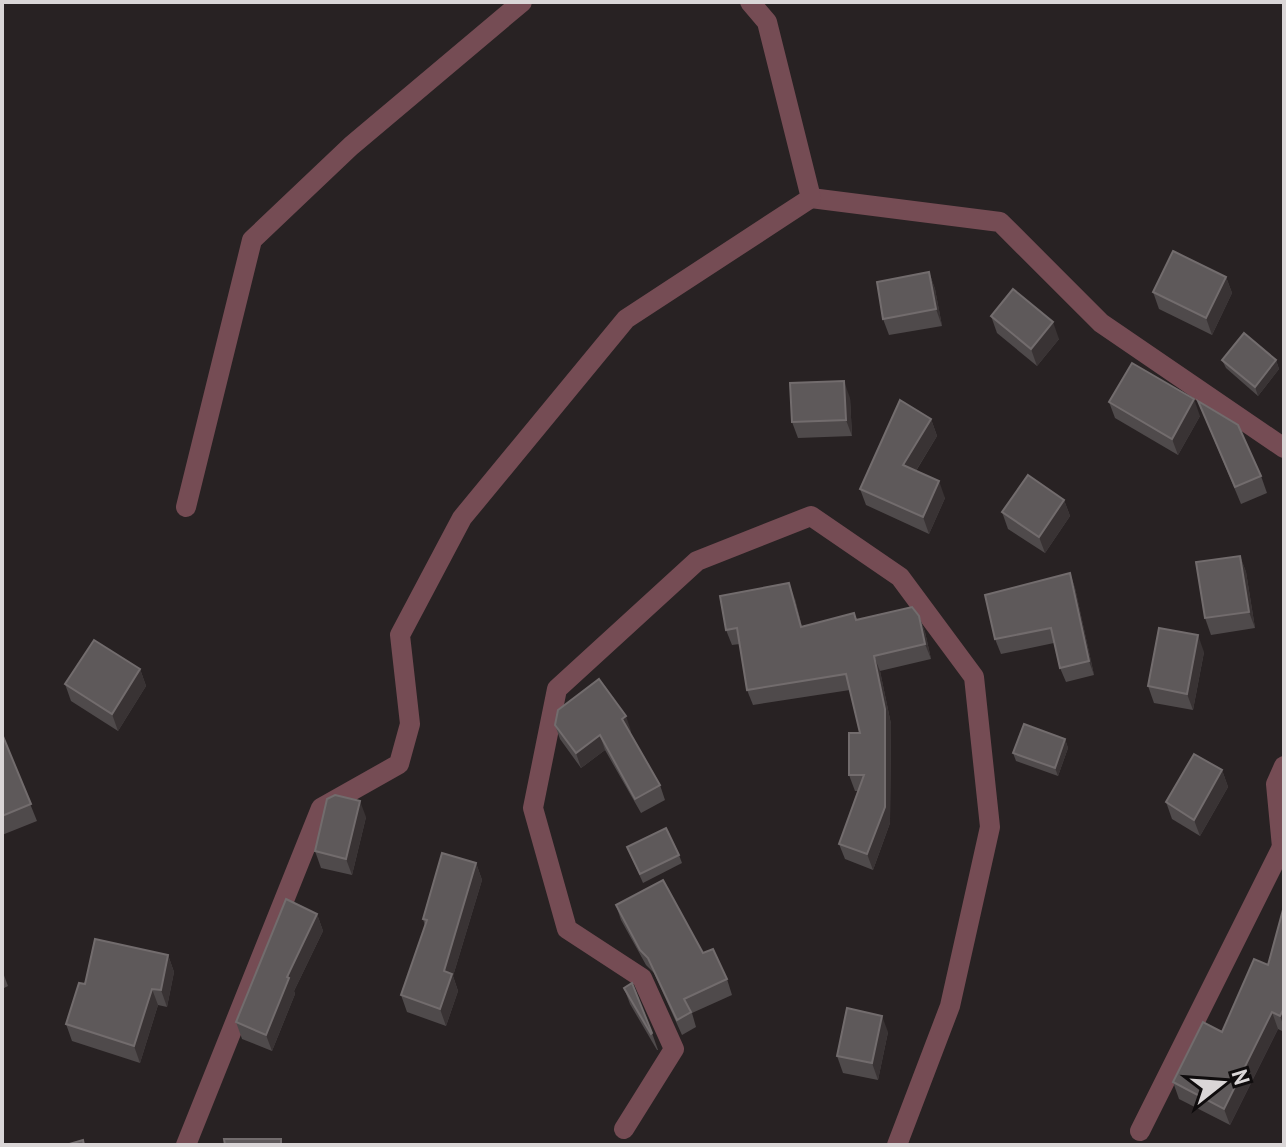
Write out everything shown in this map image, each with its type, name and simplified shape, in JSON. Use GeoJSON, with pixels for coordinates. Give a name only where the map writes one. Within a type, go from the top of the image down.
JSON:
{"type":"FeatureCollection","features":[{"type":"Feature","properties":{"kind":"street"},"geometry":{"type":"LineString","coordinates":[[186,507],[252,240],[351,146],[522,2]]}},
{"type":"Feature","properties":{"kind":"street"},"geometry":{"type":"LineString","coordinates":[[750,2],[767,22],[811,198]]}},
{"type":"Feature","properties":{"kind":"street"},"geometry":{"type":"LineString","coordinates":[[186,1145],[321,808],[399,764],[410,724],[400,635],[462,518],[626,319],[811,198],[1000,222],[1101,323],[1284,448]]}},
{"type":"Feature","properties":{"kind":"street"},"geometry":{"type":"LineString","coordinates":[[624,1129],[674,1049],[642,978],[567,929],[533,808],[557,689],[697,561],[811,516],[900,577],[974,677],[990,827],[950,1006],[897,1145]]}},
{"type":"Feature","properties":{"kind":"street"},"geometry":{"type":"LineString","coordinates":[[1140,1131],[1283,847],[1276,784],[1284,766]]}},
{"type":"Feature","properties":{"kind":"building"},"geometry":{"type":"Polygon","coordinates":[[[1173,251],[1226,277],[1206,318],[1153,292],[1173,251]]]}},
{"type":"Feature","properties":{"kind":"building"},"geometry":{"type":"Polygon","coordinates":[[[929,272],[936,309],[883,319],[877,282],[929,272]]]}},
{"type":"Feature","properties":{"kind":"building"},"geometry":{"type":"Polygon","coordinates":[[[1013,289],[1053,322],[1031,349],[991,316],[1013,289]]]}},
{"type":"Feature","properties":{"kind":"building"},"geometry":{"type":"Polygon","coordinates":[[[1244,333],[1276,360],[1255,387],[1222,360],[1244,333]]]}},
{"type":"Feature","properties":{"kind":"building"},"geometry":{"type":"Polygon","coordinates":[[[1132,363],[1194,399],[1172,439],[1109,402],[1132,363]]]}},
{"type":"Feature","properties":{"kind":"building"},"geometry":{"type":"Polygon","coordinates":[[[844,381],[846,420],[792,422],[790,383],[844,381]]]}},
{"type":"Feature","properties":{"kind":"building"},"geometry":{"type":"Polygon","coordinates":[[[900,400],[931,419],[903,465],[939,481],[923,517],[860,489],[900,400]]]}},
{"type":"Feature","properties":{"kind":"building"},"geometry":{"type":"Polygon","coordinates":[[[1198,401],[1238,425],[1261,476],[1235,487],[1198,401]]]}},
{"type":"Feature","properties":{"kind":"building"},"geometry":{"type":"Polygon","coordinates":[[[1028,475],[1064,500],[1039,537],[1002,512],[1028,475]]]}},
{"type":"Feature","properties":{"kind":"building"},"geometry":{"type":"Polygon","coordinates":[[[1240,556],[1249,612],[1205,618],[1196,562],[1240,556]]]}},
{"type":"Feature","properties":{"kind":"building"},"geometry":{"type":"Polygon","coordinates":[[[1070,573],[1089,661],[1060,668],[1051,628],[995,639],[985,595],[1070,573]]]}},
{"type":"Feature","properties":{"kind":"building"},"geometry":{"type":"Polygon","coordinates":[[[789,583],[801,627],[854,613],[856,620],[912,607],[919,616],[925,644],[874,656],[885,709],[885,807],[867,854],[839,844],[864,775],[849,775],[849,733],[860,733],[846,674],[747,690],[737,628],[726,630],[720,596],[789,583]]]}},
{"type":"Feature","properties":{"kind":"building"},"geometry":{"type":"Polygon","coordinates":[[[1159,628],[1198,635],[1187,694],[1148,686],[1159,628]]]}},
{"type":"Feature","properties":{"kind":"building"},"geometry":{"type":"Polygon","coordinates":[[[94,640],[140,669],[112,714],[65,684],[94,640]]]}},
{"type":"Feature","properties":{"kind":"building"},"geometry":{"type":"Polygon","coordinates":[[[599,679],[626,716],[622,719],[660,785],[635,799],[600,735],[576,753],[555,725],[558,710],[599,679]]]}},
{"type":"Feature","properties":{"kind":"building"},"geometry":{"type":"Polygon","coordinates":[[[1024,724],[1065,739],[1055,768],[1013,753],[1024,724]]]}},
{"type":"Feature","properties":{"kind":"building"},"geometry":{"type":"Polygon","coordinates":[[[2,734],[31,804],[2,816],[2,734]]]}},
{"type":"Feature","properties":{"kind":"building"},"geometry":{"type":"Polygon","coordinates":[[[1194,754],[1222,770],[1194,820],[1166,802],[1194,754]]]}},
{"type":"Feature","properties":{"kind":"building"},"geometry":{"type":"Polygon","coordinates":[[[335,795],[360,801],[346,859],[315,851],[327,799],[335,795]]]}},
{"type":"Feature","properties":{"kind":"building"},"geometry":{"type":"Polygon","coordinates":[[[666,828],[679,855],[640,874],[627,847],[666,828]]]}},
{"type":"Feature","properties":{"kind":"building"},"geometry":{"type":"Polygon","coordinates":[[[442,853],[476,863],[444,971],[452,974],[440,1009],[401,995],[427,920],[423,919],[442,853]]]}},
{"type":"Feature","properties":{"kind":"building"},"geometry":{"type":"Polygon","coordinates":[[[663,880],[703,953],[713,949],[727,979],[684,999],[691,1012],[677,1020],[648,958],[640,950],[616,905],[663,880]]]}},
{"type":"Feature","properties":{"kind":"building"},"geometry":{"type":"Polygon","coordinates":[[[286,899],[317,914],[287,977],[266,1035],[236,1022],[286,899]]]}},
{"type":"Feature","properties":{"kind":"building"},"geometry":{"type":"Polygon","coordinates":[[[1284,906],[1284,1008],[1280,1016],[1272,1012],[1224,1109],[1173,1082],[1203,1022],[1222,1032],[1254,959],[1268,965],[1284,906]]]}},
{"type":"Feature","properties":{"kind":"building"},"geometry":{"type":"Polygon","coordinates":[[[95,939],[168,955],[161,990],[152,989],[134,1046],[66,1024],[79,983],[85,984],[95,939]]]}},
{"type":"Feature","properties":{"kind":"building"},"geometry":{"type":"Polygon","coordinates":[[[632,983],[652,1033],[651,1034],[624,988],[632,983]]]}},
{"type":"Feature","properties":{"kind":"building"},"geometry":{"type":"Polygon","coordinates":[[[847,1008],[882,1016],[872,1063],[837,1056],[847,1008]]]}},
{"type":"Feature","properties":{"kind":"building"},"geometry":{"type":"Polygon","coordinates":[[[224,1139],[281,1139],[281,1145],[225,1145],[224,1139]]]}},
{"type":"Feature","properties":{"kind":"building"},"geometry":{"type":"Polygon","coordinates":[[[83,1140],[84,1145],[66,1145],[83,1140]]]}}]}
